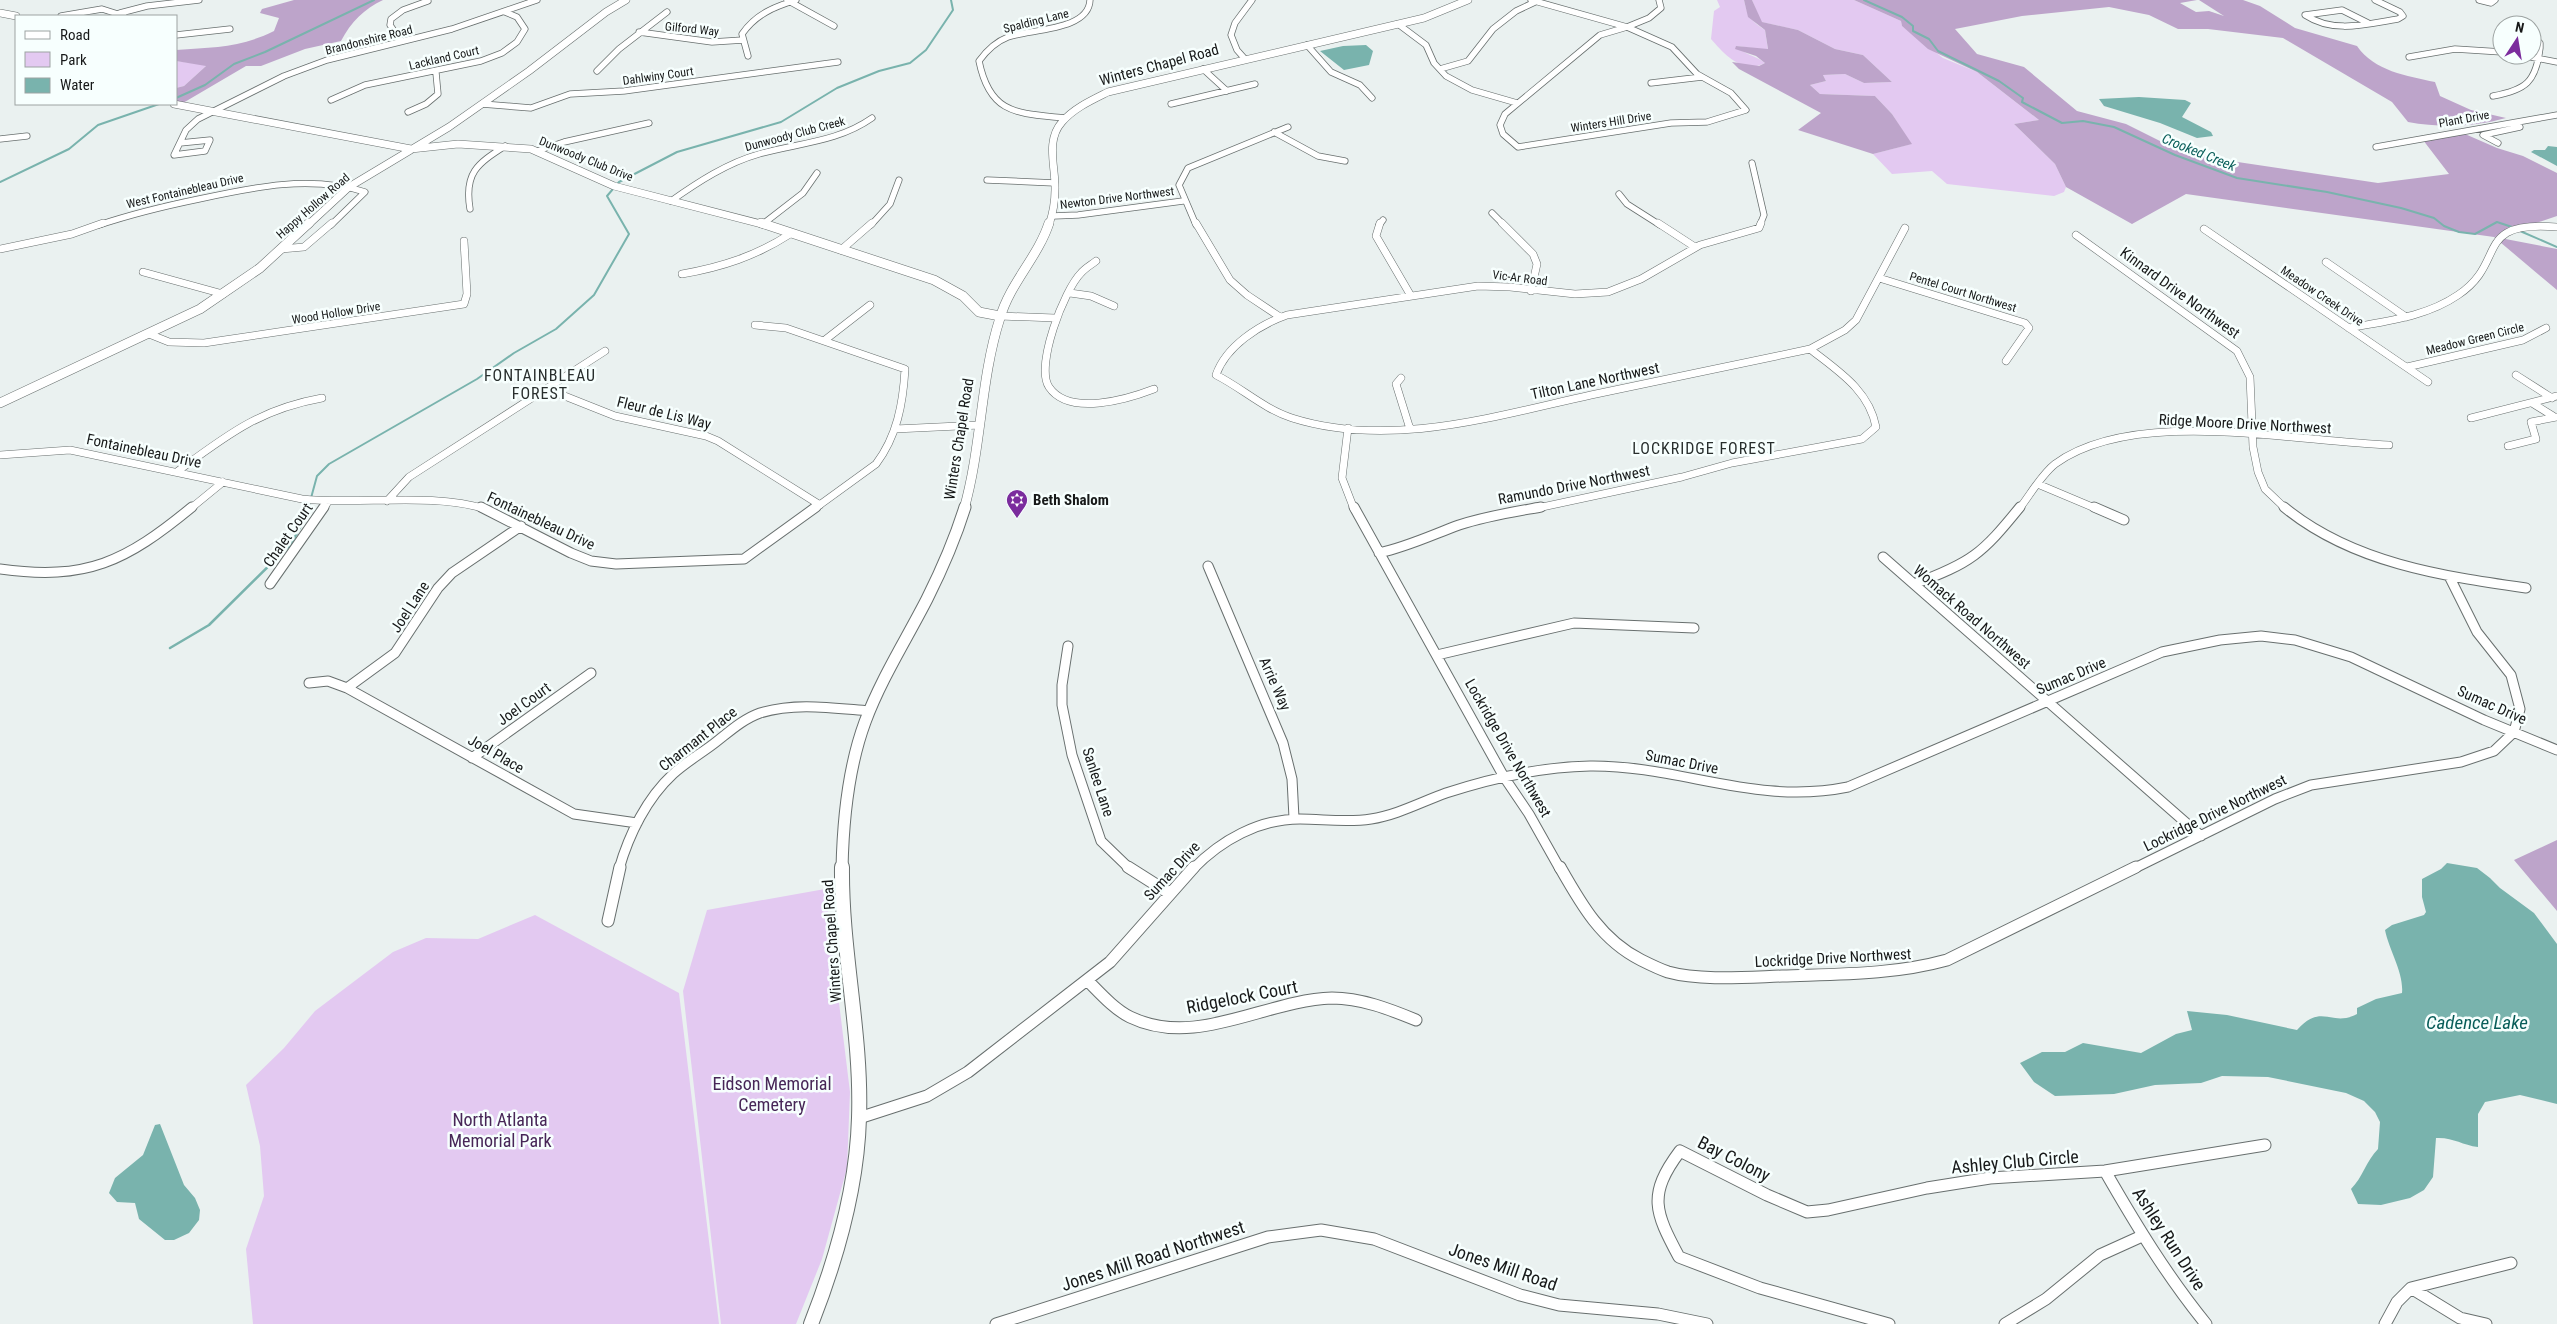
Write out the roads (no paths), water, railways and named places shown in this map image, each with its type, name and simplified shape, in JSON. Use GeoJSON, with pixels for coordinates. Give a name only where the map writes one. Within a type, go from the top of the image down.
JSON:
{"type":"FeatureCollection","features":[{"type":"Feature","properties":{"kind":"street"},"geometry":{"type":"LineString","coordinates":[[67,15],[92,10],[108,10],[123,15],[147,6],[199,0]]}},
{"type":"Feature","properties":{"kind":"street","name":"Brandonshire Road"},"geometry":{"type":"LineString","coordinates":[[180,143],[191,125],[212,112],[264,85],[304,68],[452,29],[537,0]]}},
{"type":"Feature","properties":{"kind":"street","name":"Happy Hollow Road"},"geometry":{"type":"LineString","coordinates":[[0,403],[200,309],[250,276],[349,187],[482,104],[606,12],[626,0]]}},
{"type":"Feature","properties":{"kind":"street"},"geometry":{"type":"LineString","coordinates":[[748,56],[742,34],[748,25],[760,13],[796,0]]}},
{"type":"Feature","properties":{"kind":"street","name":"Spalding Lane"},"geometry":{"type":"LineString","coordinates":[[1065,118],[1014,110],[1000,104],[993,98],[978,61],[982,54],[1002,39],[1017,34],[1070,24],[1078,20],[1087,11],[1090,0]]}},
{"type":"Feature","properties":{"kind":"street"},"geometry":{"type":"LineString","coordinates":[[1245,59],[1235,49],[1230,40],[1230,33],[1252,0]]}},
{"type":"Feature","properties":{"kind":"street","name":"Winters Chapel Road"},"geometry":{"type":"LineString","coordinates":[[810,1324],[840,1238],[854,1169],[859,1118],[860,1088],[851,978],[844,928],[842,840],[851,774],[869,711],[957,535],[970,487],[988,363],[1000,316],[1012,288],[1046,235],[1053,216],[1055,183],[1052,147],[1057,128],[1073,110],[1108,92],[1398,24],[1439,13],[1468,0]]}},
{"type":"Feature","properties":{"kind":"street","name":"Winters Hill Drive"},"geometry":{"type":"LineString","coordinates":[[1533,1],[1596,16],[1625,26],[1671,47],[1702,77],[1736,96],[1746,110],[1708,122],[1671,123],[1518,147],[1503,134],[1500,126],[1505,114],[1600,35],[1625,26],[1648,19],[1658,14],[1662,8],[1659,0]]}},
{"type":"Feature","properties":{"kind":"street"},"geometry":{"type":"LineString","coordinates":[[2368,23],[2342,10],[2305,15],[2321,25],[2334,28],[2398,19],[2403,16],[2400,12],[2375,0]]}},
{"type":"Feature","properties":{"kind":"street"},"geometry":{"type":"LineString","coordinates":[[2479,0],[2489,3],[2495,0]]}},
{"type":"Feature","properties":{"kind":"street"},"geometry":{"type":"LineString","coordinates":[[401,42],[390,25],[391,19],[403,10],[428,1]]}},
{"type":"Feature","properties":{"kind":"street"},"geometry":{"type":"LineString","coordinates":[[789,1],[834,26]]}},
{"type":"Feature","properties":{"kind":"street"},"geometry":{"type":"LineString","coordinates":[[1440,69],[1468,61],[1493,30],[1516,11],[1533,1]]}},
{"type":"Feature","properties":{"kind":"street","name":"Lackland Court"},"geometry":{"type":"LineString","coordinates":[[331,100],[370,84],[436,72],[482,61],[517,42],[524,33],[524,25],[517,17],[505,12]]}},
{"type":"Feature","properties":{"kind":"street"},"geometry":{"type":"LineString","coordinates":[[597,71],[639,32],[667,12]]}},
{"type":"Feature","properties":{"kind":"street"},"geometry":{"type":"LineString","coordinates":[[0,13],[15,16]]}},
{"type":"Feature","properties":{"kind":"street"},"geometry":{"type":"LineString","coordinates":[[1398,24],[1426,45],[1440,69],[1458,84],[1517,103]]}},
{"type":"Feature","properties":{"kind":"street"},"geometry":{"type":"LineString","coordinates":[[178,35],[230,29]]}},
{"type":"Feature","properties":{"kind":"street","name":"Gilford Way"},"geometry":{"type":"LineString","coordinates":[[639,32],[712,42],[743,40]]}},
{"type":"Feature","properties":{"kind":"street"},"geometry":{"type":"LineString","coordinates":[[1307,45],[1336,75],[1360,84],[1368,91],[1372,98]]}},
{"type":"Feature","properties":{"kind":"street"},"geometry":{"type":"LineString","coordinates":[[2409,56],[2453,48],[2492,51]]}},
{"type":"Feature","properties":{"kind":"street"},"geometry":{"type":"LineString","coordinates":[[2542,59],[2557,62]]}},
{"type":"Feature","properties":{"kind":"street","name":"Dahlwiny Court"},"geometry":{"type":"LineString","coordinates":[[482,104],[531,108],[570,94],[624,91],[838,62]]}},
{"type":"Feature","properties":{"kind":"street"},"geometry":{"type":"LineString","coordinates":[[2493,96],[2522,90],[2529,85],[2534,76],[2536,65]]}},
{"type":"Feature","properties":{"kind":"street"},"geometry":{"type":"LineString","coordinates":[[1203,69],[1227,90]]}},
{"type":"Feature","properties":{"kind":"street"},"geometry":{"type":"LineString","coordinates":[[408,112],[426,104],[438,94],[436,72]]}},
{"type":"Feature","properties":{"kind":"street"},"geometry":{"type":"LineString","coordinates":[[1651,84],[1702,77]]}},
{"type":"Feature","properties":{"kind":"street"},"geometry":{"type":"LineString","coordinates":[[1171,104],[1256,84]]}},
{"type":"Feature","properties":{"kind":"street","name":"Dunwoody Club Drive"},"geometry":{"type":"LineString","coordinates":[[178,105],[411,149],[458,144],[505,146],[537,152],[614,186],[763,224],[934,280],[963,296],[979,312],[1000,316]]}},
{"type":"Feature","properties":{"kind":"street","name":"Plant Drive"},"geometry":{"type":"LineString","coordinates":[[2376,146],[2557,115]]}},
{"type":"Feature","properties":{"kind":"street","name":"Dunwoody Club Creek"},"geometry":{"type":"LineString","coordinates":[[671,201],[698,182],[738,161],[760,154],[844,135],[862,126],[872,118]]}},
{"type":"Feature","properties":{"kind":"street"},"geometry":{"type":"LineString","coordinates":[[2498,143],[2483,135],[2557,120]]}},
{"type":"Feature","properties":{"kind":"street"},"geometry":{"type":"LineString","coordinates":[[537,152],[558,142],[632,129],[649,123]]}},
{"type":"Feature","properties":{"kind":"street"},"geometry":{"type":"LineString","coordinates":[[1280,317],[1231,282],[1222,270],[1184,201],[1178,186],[1182,174],[1188,168],[1288,127]]}},
{"type":"Feature","properties":{"kind":"street"},"geometry":{"type":"LineString","coordinates":[[1274,132],[1318,156],[1345,161]]}},
{"type":"Feature","properties":{"kind":"street"},"geometry":{"type":"LineString","coordinates":[[0,139],[27,136]]}},
{"type":"Feature","properties":{"kind":"street"},"geometry":{"type":"LineString","coordinates":[[210,140],[205,151],[174,154],[180,143],[210,140]]}},
{"type":"Feature","properties":{"kind":"street"},"geometry":{"type":"LineString","coordinates":[[470,209],[466,192],[468,178],[477,166],[505,146]]}},
{"type":"Feature","properties":{"kind":"street","name":"Vic-Ar Road"},"geometry":{"type":"LineString","coordinates":[[1235,384],[1216,375],[1217,367],[1246,338],[1280,317],[1494,285],[1562,294],[1608,292],[1633,282],[1695,247],[1759,228],[1764,216],[1752,164]]}},
{"type":"Feature","properties":{"kind":"street"},"geometry":{"type":"LineString","coordinates":[[763,224],[817,179],[817,172]]}},
{"type":"Feature","properties":{"kind":"street"},"geometry":{"type":"LineString","coordinates":[[841,250],[858,237],[893,199],[894,186],[899,180]]}},
{"type":"Feature","properties":{"kind":"street"},"geometry":{"type":"LineString","coordinates":[[987,180],[1055,183]]}},
{"type":"Feature","properties":{"kind":"street","name":"West Fontainebleau Drive"},"geometry":{"type":"LineString","coordinates":[[0,248],[72,234],[134,213],[260,186],[290,182],[349,187]]}},
{"type":"Feature","properties":{"kind":"street"},"geometry":{"type":"LineString","coordinates":[[281,249],[304,247],[316,240],[365,192],[349,187]]}},
{"type":"Feature","properties":{"kind":"street"},"geometry":{"type":"LineString","coordinates":[[1619,194],[1627,204],[1695,247]]}},
{"type":"Feature","properties":{"kind":"street","name":"Newton Drive Northwest"},"geometry":{"type":"LineString","coordinates":[[1053,216],[1078,215],[1184,201]]}},
{"type":"Feature","properties":{"kind":"street"},"geometry":{"type":"LineString","coordinates":[[1492,213],[1533,254],[1537,264],[1532,291]]}},
{"type":"Feature","properties":{"kind":"street"},"geometry":{"type":"LineString","coordinates":[[1383,220],[1377,228],[1376,236],[1412,296]]}},
{"type":"Feature","properties":{"kind":"street"},"geometry":{"type":"LineString","coordinates":[[2349,328],[2418,314],[2452,298],[2470,286],[2485,269],[2493,244],[2503,234],[2519,227],[2557,226]]}},
{"type":"Feature","properties":{"kind":"street","name":"Tilton Lane Northwest"},"geometry":{"type":"LineString","coordinates":[[1235,384],[1277,411],[1293,418],[1376,431],[1410,429],[1474,421],[1810,348],[1846,329],[1860,315],[1883,266],[1899,244],[1905,228]]}},
{"type":"Feature","properties":{"kind":"street","name":"Meadow Creek Drive"},"geometry":{"type":"LineString","coordinates":[[2204,229],[2428,382]]}},
{"type":"Feature","properties":{"kind":"street"},"geometry":{"type":"LineString","coordinates":[[682,274],[730,265],[749,258],[790,234]]}},
{"type":"Feature","properties":{"kind":"street","name":"Kinnard Drive Northwest"},"geometry":{"type":"LineString","coordinates":[[2076,235],[2237,351],[2244,361],[2251,379],[2255,460],[2266,489],[2288,511],[2316,532],[2347,546],[2416,569],[2450,578],[2526,588]]}},
{"type":"Feature","properties":{"kind":"street","name":"Wood Hollow Drive"},"geometry":{"type":"LineString","coordinates":[[149,334],[159,340],[169,342],[204,343],[464,304],[467,294],[464,241]]}},
{"type":"Feature","properties":{"kind":"street"},"geometry":{"type":"LineString","coordinates":[[1096,262],[1080,273],[1055,318],[1049,342],[1046,374],[1049,387],[1057,394],[1078,402],[1109,403],[1135,398],[1154,389]]}},
{"type":"Feature","properties":{"kind":"street"},"geometry":{"type":"LineString","coordinates":[[2326,262],[2406,317]]}},
{"type":"Feature","properties":{"kind":"street"},"geometry":{"type":"LineString","coordinates":[[143,272],[223,294]]}},
{"type":"Feature","properties":{"kind":"street","name":"Pentel Court Northwest"},"geometry":{"type":"LineString","coordinates":[[1879,278],[2025,323],[2029,328],[2006,361]]}},
{"type":"Feature","properties":{"kind":"street"},"geometry":{"type":"LineString","coordinates":[[1070,293],[1091,296],[1114,306]]}},
{"type":"Feature","properties":{"kind":"street"},"geometry":{"type":"LineString","coordinates":[[825,340],[870,305]]}},
{"type":"Feature","properties":{"kind":"street"},"geometry":{"type":"LineString","coordinates":[[1000,316],[1055,318]]}},
{"type":"Feature","properties":{"kind":"street","name":"Fontainebleau Drive"},"geometry":{"type":"LineString","coordinates":[[0,455],[70,450],[178,471],[302,499],[328,502],[454,502],[474,505],[492,511],[590,561],[644,564],[744,559],[876,464],[891,444],[905,369],[786,328],[755,325]]}},
{"type":"Feature","properties":{"kind":"street","name":"Meadow Green Circle"},"geometry":{"type":"LineString","coordinates":[[2407,367],[2522,340],[2538,334],[2546,328]]}},
{"type":"Feature","properties":{"kind":"street","name":"Ramundo Drive Northwest"},"geometry":{"type":"LineString","coordinates":[[1379,553],[1402,548],[1460,525],[1497,514],[1564,503],[1682,477],[1732,463],[1862,439],[1876,427],[1875,413],[1864,397],[1810,348]]}},
{"type":"Feature","properties":{"kind":"street"},"geometry":{"type":"LineString","coordinates":[[387,501],[409,477],[605,351]]}},
{"type":"Feature","properties":{"kind":"street"},"geometry":{"type":"LineString","coordinates":[[2516,375],[2555,397]]}},
{"type":"Feature","properties":{"kind":"street"},"geometry":{"type":"LineString","coordinates":[[1401,378],[1396,384],[1410,429]]}},
{"type":"Feature","properties":{"kind":"street","name":"Fleur de Lis Way"},"geometry":{"type":"LineString","coordinates":[[547,389],[614,416],[706,436],[718,441],[804,497],[820,505]]}},
{"type":"Feature","properties":{"kind":"street"},"geometry":{"type":"LineString","coordinates":[[2471,418],[2555,397]]}},
{"type":"Feature","properties":{"kind":"street"},"geometry":{"type":"LineString","coordinates":[[178,471],[232,432],[266,411],[290,402],[322,398]]}},
{"type":"Feature","properties":{"kind":"street"},"geometry":{"type":"LineString","coordinates":[[2532,403],[2555,417]]}},
{"type":"Feature","properties":{"kind":"street"},"geometry":{"type":"LineString","coordinates":[[2508,446],[2536,439],[2531,422],[2555,417]]}},
{"type":"Feature","properties":{"kind":"street"},"geometry":{"type":"LineString","coordinates":[[895,429],[980,425]]}},
{"type":"Feature","properties":{"kind":"street","name":"Lockridge Drive Northwest"},"geometry":{"type":"LineString","coordinates":[[1348,428],[1342,478],[1348,499],[1504,777],[1529,814],[1586,914],[1611,940],[1639,959],[1669,972],[1725,978],[1884,972],[1918,968],[1947,960],[2275,799],[2311,785],[2461,762],[2494,751],[2514,732]]}},
{"type":"Feature","properties":{"kind":"street","name":"Ridge Moore Drive Northwest"},"geometry":{"type":"LineString","coordinates":[[1914,584],[1960,566],[1977,556],[2040,485],[2053,466],[2078,450],[2114,439],[2148,433],[2187,432],[2389,445]]}},
{"type":"Feature","properties":{"kind":"street"},"geometry":{"type":"LineString","coordinates":[[0,569],[47,574],[66,573],[110,562],[141,545],[223,482]]}},
{"type":"Feature","properties":{"kind":"street"},"geometry":{"type":"LineString","coordinates":[[2040,485],[2124,520]]}},
{"type":"Feature","properties":{"kind":"street","name":"Chalet Court"},"geometry":{"type":"LineString","coordinates":[[270,584],[328,502]]}},
{"type":"Feature","properties":{"kind":"street","name":"Joel Lane"},"geometry":{"type":"LineString","coordinates":[[347,688],[395,653],[438,588],[452,573],[522,526]]}},
{"type":"Feature","properties":{"kind":"street","name":"Womack Road Northwest"},"geometry":{"type":"LineString","coordinates":[[1883,557],[2201,836]]}},
{"type":"Feature","properties":{"kind":"street","name":"Arrie Way"},"geometry":{"type":"LineString","coordinates":[[1208,566],[1283,738],[1295,794],[1294,818]]}},
{"type":"Feature","properties":{"kind":"street"},"geometry":{"type":"LineString","coordinates":[[2450,578],[2477,632],[2511,675],[2520,709],[2514,732]]}},
{"type":"Feature","properties":{"kind":"street"},"geometry":{"type":"LineString","coordinates":[[1437,655],[1574,623],[1694,628]]}},
{"type":"Feature","properties":{"kind":"street","name":"Sumac Drive"},"geometry":{"type":"LineString","coordinates":[[859,1118],[911,1103],[948,1086],[1087,980],[1120,952],[1169,893],[1209,852],[1234,836],[1262,824],[1294,818],[1367,820],[1390,815],[1445,794],[1504,777],[1590,766],[1636,768],[1780,794],[1822,793],[1857,785],[2162,652],[2220,640],[2261,636],[2295,640],[2351,657],[2557,750]]}},
{"type":"Feature","properties":{"kind":"street","name":"Sanlee Lane"},"geometry":{"type":"LineString","coordinates":[[1068,646],[1062,685],[1062,705],[1072,755],[1101,841],[1122,863],[1153,885],[1169,893]]}},
{"type":"Feature","properties":{"kind":"street","name":"Joel Court"},"geometry":{"type":"LineString","coordinates":[[472,758],[591,673]]}},
{"type":"Feature","properties":{"kind":"street","name":"Joel Place"},"geometry":{"type":"LineString","coordinates":[[309,683],[328,681],[347,688],[574,814],[599,820],[637,823]]}},
{"type":"Feature","properties":{"kind":"street","name":"Charmant Place"},"geometry":{"type":"LineString","coordinates":[[608,921],[611,891],[637,823],[654,796],[671,776],[744,720],[758,713],[797,706],[869,711]]}},
{"type":"Feature","properties":{"kind":"street","name":"Ridgelock Court"},"geometry":{"type":"LineString","coordinates":[[1087,980],[1109,1002],[1131,1018],[1162,1027],[1194,1026],[1320,999],[1348,999],[1369,1002],[1416,1020]]}},
{"type":"Feature","properties":{"kind":"street","name":"Ashley Club Circle"},"geometry":{"type":"LineString","coordinates":[[1927,1188],[1990,1178],[2105,1171],[2265,1145]]}},
{"type":"Feature","properties":{"kind":"street","name":"Bay Colony"},"geometry":{"type":"LineString","coordinates":[[1889,1324],[1760,1288],[1679,1257],[1660,1222],[1656,1193],[1664,1169],[1680,1151],[1806,1212],[1828,1210],[1927,1188]]}},
{"type":"Feature","properties":{"kind":"street","name":"Ashley Run Drive"},"geometry":{"type":"LineString","coordinates":[[2105,1171],[2142,1236],[2175,1286],[2206,1324]]}},
{"type":"Feature","properties":{"kind":"street","name":"Jones Mill Road Northwest"},"geometry":{"type":"LineString","coordinates":[[996,1324],[1268,1237],[1322,1230]]}},
{"type":"Feature","properties":{"kind":"street","name":"Jones Mill Road"},"geometry":{"type":"LineString","coordinates":[[1322,1230],[1374,1239],[1520,1295],[1559,1305],[1658,1314],[1707,1324]]}},
{"type":"Feature","properties":{"kind":"street"},"geometry":{"type":"LineString","coordinates":[[2005,1324],[2046,1300],[2100,1255],[2142,1236]]}},
{"type":"Feature","properties":{"kind":"street"},"geometry":{"type":"LineString","coordinates":[[2385,1324],[2397,1302],[2411,1288],[2511,1263]]}},
{"type":"Feature","properties":{"kind":"street"},"geometry":{"type":"LineString","coordinates":[[2411,1288],[2460,1318],[2486,1324]]}},
{"type":"Feature","properties":{"kind":"water"},"geometry":{"type":"Polygon","coordinates":[[[1366,45],[1373,51],[1369,65],[1344,70],[1320,51],[1343,46],[1366,45]]]}},
{"type":"Feature","properties":{"kind":"water"},"geometry":{"type":"Polygon","coordinates":[[[2139,97],[2185,100],[2191,103],[2182,117],[2211,132],[2213,136],[2197,138],[2160,123],[2104,106],[2099,99],[2139,97]]]}},
{"type":"Feature","properties":{"kind":"water"},"geometry":{"type":"Polygon","coordinates":[[[2548,146],[2557,147],[2557,166],[2531,152],[2534,150],[2545,150],[2548,146]]]}},
{"type":"Feature","properties":{"kind":"water","name":"Cadence Lake"},"geometry":{"type":"Polygon","coordinates":[[[2447,863],[2477,868],[2534,913],[2557,944],[2557,1104],[2520,1095],[2485,1102],[2478,1114],[2478,1147],[2436,1138],[2433,1177],[2424,1190],[2410,1198],[2381,1205],[2358,1204],[2351,1189],[2378,1149],[2380,1122],[2375,1112],[2364,1101],[2346,1093],[2268,1077],[2222,1076],[2201,1083],[2155,1085],[2114,1094],[2055,1096],[2034,1082],[2020,1063],[2042,1052],[2065,1052],[2083,1043],[2141,1053],[2176,1034],[2192,1030],[2187,1011],[2227,1015],[2297,1030],[2313,1018],[2320,1016],[2348,1018],[2357,1014],[2357,1008],[2376,999],[2402,993],[2399,970],[2385,930],[2392,925],[2424,915],[2426,912],[2422,897],[2422,879],[2441,869],[2447,863]]]}},
{"type":"Feature","properties":{"kind":"water"},"geometry":{"type":"Polygon","coordinates":[[[160,1124],[184,1185],[195,1198],[200,1210],[199,1220],[189,1233],[174,1240],[165,1240],[139,1219],[135,1203],[117,1202],[109,1193],[115,1178],[143,1155],[155,1125],[160,1124]]]}},
{"type":"Feature","properties":{"kind":"waterway"},"geometry":{"type":"LineString","coordinates":[[178,97],[205,85],[234,64],[265,52],[374,0]]}},
{"type":"Feature","properties":{"kind":"waterway"},"geometry":{"type":"LineString","coordinates":[[308,509],[317,476],[329,464],[477,379],[514,353],[556,329],[594,295],[629,234],[607,196],[619,182],[677,152],[781,122],[837,88],[879,71],[910,63],[926,50],[953,10],[951,0]]}},
{"type":"Feature","properties":{"kind":"waterway","name":"Crooked Creek"},"geometry":{"type":"LineString","coordinates":[[1864,0],[1902,17],[1913,26],[1913,31],[1929,39],[1938,51],[1999,81],[2023,98],[2022,102],[2062,123],[2083,121],[2114,127],[2175,155],[2237,178],[2327,192],[2401,208],[2434,218],[2444,226],[2459,232],[2475,234],[2497,222],[2515,228]]}},
{"type":"Feature","properties":{"kind":"waterway"},"geometry":{"type":"LineString","coordinates":[[0,182],[69,149],[98,125],[156,105]]}},
{"type":"Feature","properties":{"kind":"waterway","name":"Crooked Creek"},"geometry":{"type":"LineString","coordinates":[[2520,231],[2557,247]]}},
{"type":"Feature","properties":{"kind":"waterway"},"geometry":{"type":"LineString","coordinates":[[170,648],[209,625],[291,544],[306,517],[309,507]]}},
{"type":"Feature","properties":{"kind":"place","name":"Beth Shalom"},"geometry":{"type":"Point","coordinates":[1017,519]}},
{"type":"Feature","properties":{"kind":"district","name":"FONTAINBLEAU FOREST"},"geometry":{"type":"Point","coordinates":[540,384]}},
{"type":"Feature","properties":{"kind":"district","name":"LOCKRIDGE FOREST"},"geometry":{"type":"Point","coordinates":[1704,448]}},
{"type":"Feature","properties":{"kind":"park label","name":"Eidson Memorial Cemetery"},"geometry":{"type":"Point","coordinates":[772,1094]}},
{"type":"Feature","properties":{"kind":"park label","name":"North Atlanta Memorial Park"},"geometry":{"type":"Point","coordinates":[500,1130]}}]}
